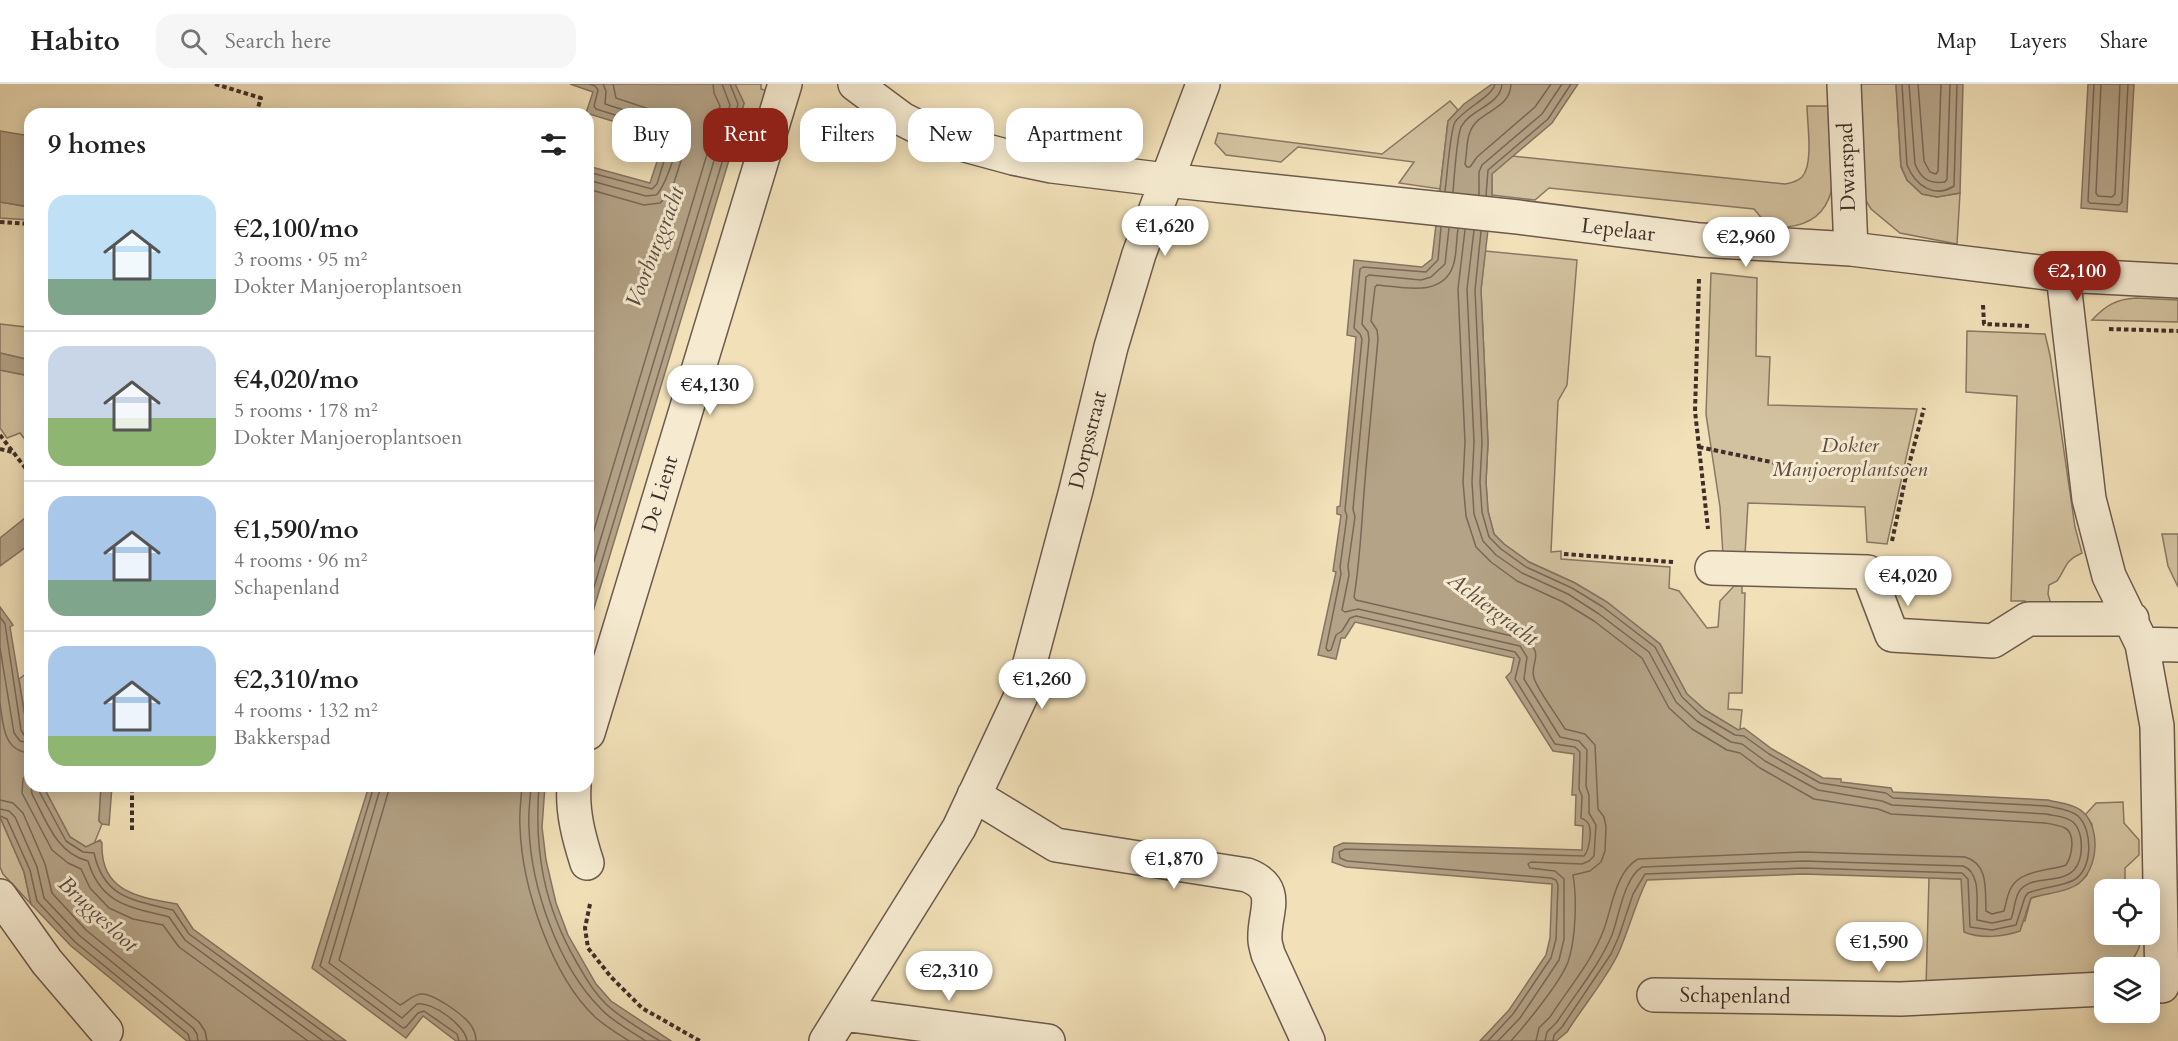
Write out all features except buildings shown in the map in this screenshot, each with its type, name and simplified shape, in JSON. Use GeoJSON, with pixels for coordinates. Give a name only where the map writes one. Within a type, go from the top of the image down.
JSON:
{"type":"FeatureCollection","features":[{"type":"Feature","properties":{"kind":"street","name":"De Lient"},"geometry":{"type":"LineString","coordinates":[[594,713],[785,84]]}},
{"type":"Feature","properties":{"kind":"street","name":"Lepelaar"},"geometry":{"type":"LineString","coordinates":[[855,84],[902,119],[954,142],[1052,166],[1518,217],[1700,240],[1851,249],[2063,275],[2178,281]]}},
{"type":"Feature","properties":{"kind":"street","name":"Dorpsstraat"},"geometry":{"type":"LineString","coordinates":[[834,1028],[959,828],[1021,696],[1076,490],[1111,347],[1139,254],[1203,84]]}},
{"type":"Feature","properties":{"kind":"street","name":"Dwarspad"},"geometry":{"type":"LineString","coordinates":[[1844,84],[1851,249]]}},
{"type":"Feature","properties":{"kind":"street"},"geometry":{"type":"LineString","coordinates":[[2063,275],[2089,499],[2109,576],[2137,632],[2157,726],[2163,986]]}},
{"type":"Feature","properties":{"kind":"street"},"geometry":{"type":"LineString","coordinates":[[1713,568],[1868,572],[1892,635],[1993,641],[2028,619],[2137,632],[2178,645]]}},
{"type":"Feature","properties":{"kind":"street"},"geometry":{"type":"LineString","coordinates":[[574,792],[580,840],[587,863]]}},
{"type":"Feature","properties":{"kind":"street"},"geometry":{"type":"LineString","coordinates":[[974,795],[1056,845],[1247,875],[1262,883],[1269,898],[1265,939],[1268,954],[1308,1041]]}},
{"type":"Feature","properties":{"kind":"street"},"geometry":{"type":"LineString","coordinates":[[0,896],[47,962],[106,1031]]}},
{"type":"Feature","properties":{"kind":"street","name":"Schapenland"},"geometry":{"type":"LineString","coordinates":[[1654,995],[1901,999],[2094,989]]}},
{"type":"Feature","properties":{"kind":"street"},"geometry":{"type":"LineString","coordinates":[[834,1028],[1048,1041]]}},
{"type":"Feature","properties":{"kind":"path"},"geometry":{"type":"LineString","coordinates":[[215,84],[261,98],[258,108]]}},
{"type":"Feature","properties":{"kind":"path"},"geometry":{"type":"LineString","coordinates":[[0,222],[24,224]]}},
{"type":"Feature","properties":{"kind":"path"},"geometry":{"type":"LineString","coordinates":[[1564,554],[1672,561],[1713,568],[1695,411],[1700,240]]}},
{"type":"Feature","properties":{"kind":"path"},"geometry":{"type":"LineString","coordinates":[[1868,572],[1891,547],[1906,476],[1924,408]]}},
{"type":"Feature","properties":{"kind":"path"},"geometry":{"type":"LineString","coordinates":[[0,435],[24,466]]}},
{"type":"Feature","properties":{"kind":"path"},"geometry":{"type":"LineString","coordinates":[[1699,447],[1810,470],[1862,466],[1906,476]]}},
{"type":"Feature","properties":{"kind":"path"},"geometry":{"type":"LineString","coordinates":[[0,449],[13,452]]}},
{"type":"Feature","properties":{"kind":"path"},"geometry":{"type":"LineString","coordinates":[[132,792],[132,830]]}},
{"type":"Feature","properties":{"kind":"path"},"geometry":{"type":"LineString","coordinates":[[587,863],[594,881],[585,928],[588,948],[611,977],[642,1008],[700,1041]]}},
{"type":"Feature","properties":{"kind":"green space"},"geometry":{"type":"Polygon","coordinates":[[[735,84],[761,84],[761,89],[771,92],[766,108],[743,108],[744,103],[735,84]]]}},
{"type":"Feature","properties":{"kind":"green space"},"geometry":{"type":"Polygon","coordinates":[[[1854,84],[1896,84],[1901,167],[1907,180],[1922,194],[1937,197],[1960,193],[1957,244],[1900,233],[1871,209],[1859,189],[1854,84]]]}},
{"type":"Feature","properties":{"kind":"green space"},"geometry":{"type":"Polygon","coordinates":[[[1450,101],[1458,110],[1448,121],[1440,189],[1399,183],[1414,162],[1298,147],[1281,162],[1226,155],[1215,143],[1218,133],[1382,154],[1450,101]]]}},
{"type":"Feature","properties":{"kind":"green space"},"geometry":{"type":"Polygon","coordinates":[[[1807,106],[1833,106],[1835,170],[1832,189],[1825,206],[1813,218],[1795,226],[1769,227],[1754,209],[1549,188],[1535,200],[1492,195],[1492,173],[1512,156],[1785,184],[1798,180],[1806,171],[1809,153],[1807,106]]]}},
{"type":"Feature","properties":{"kind":"green space"},"geometry":{"type":"Polygon","coordinates":[[[0,202],[24,206],[24,220],[0,218],[0,202]]]}},
{"type":"Feature","properties":{"kind":"green space"},"geometry":{"type":"Polygon","coordinates":[[[1485,251],[1577,260],[1567,385],[1558,401],[1551,552],[1561,551],[1561,559],[1670,567],[1669,588],[1679,591],[1707,628],[1718,627],[1720,601],[1734,586],[1742,586],[1742,593],[1745,593],[1742,693],[1729,693],[1728,709],[1742,710],[1740,729],[1738,730],[1705,710],[1687,694],[1660,644],[1607,602],[1575,583],[1529,562],[1494,534],[1488,511],[1486,482],[1488,443],[1481,290],[1485,251]]]}},
{"type":"Feature","properties":{"kind":"green space","name":"Dokter Manjoeroplantsoen"},"geometry":{"type":"Polygon","coordinates":[[[1711,273],[1757,278],[1756,356],[1770,357],[1768,405],[1917,409],[1887,544],[1867,542],[1865,507],[1748,503],[1745,555],[1723,555],[1720,507],[1706,414],[1711,273]]]}},
{"type":"Feature","properties":{"kind":"green space"},"geometry":{"type":"Polygon","coordinates":[[[2136,298],[2178,300],[2178,322],[2092,320],[2111,304],[2136,298]]]}},
{"type":"Feature","properties":{"kind":"green space"},"geometry":{"type":"Polygon","coordinates":[[[0,324],[24,327],[24,359],[0,353],[0,324]]]}},
{"type":"Feature","properties":{"kind":"green space"},"geometry":{"type":"Polygon","coordinates":[[[1967,331],[2045,334],[2075,527],[2082,553],[2069,562],[2057,581],[2049,585],[2048,594],[2051,604],[2026,604],[2025,601],[2011,601],[2017,396],[1966,392],[1967,331]]]}},
{"type":"Feature","properties":{"kind":"green space"},"geometry":{"type":"Polygon","coordinates":[[[0,370],[24,375],[24,438],[20,433],[7,438],[0,428],[0,370]]]}},
{"type":"Feature","properties":{"kind":"green space"},"geometry":{"type":"Polygon","coordinates":[[[2162,534],[2178,534],[2178,587],[2168,566],[2162,534]]]}},
{"type":"Feature","properties":{"kind":"green space"},"geometry":{"type":"Polygon","coordinates":[[[24,675],[24,710],[19,679],[24,675]]]}},
{"type":"Feature","properties":{"kind":"green space"},"geometry":{"type":"Polygon","coordinates":[[[46,792],[101,792],[99,821],[102,824],[94,844],[86,847],[70,837],[46,792]]]}},
{"type":"Feature","properties":{"kind":"green space"},"geometry":{"type":"Polygon","coordinates":[[[2123,802],[2124,823],[2139,840],[2139,855],[2125,868],[2125,879],[2094,879],[2094,945],[2140,945],[2134,957],[2094,957],[2094,978],[1926,987],[1929,878],[1962,879],[2025,921],[2031,898],[2078,884],[2087,875],[2092,824],[2085,815],[2096,803],[2123,802]]]}},
{"type":"Feature","properties":{"kind":"green space"},"geometry":{"type":"Polygon","coordinates":[[[0,817],[24,872],[31,904],[3,874],[0,867],[0,817]]]}},
{"type":"Feature","properties":{"kind":"water","name":"Voorburggracht"},"geometry":{"type":"Polygon","coordinates":[[[570,84],[735,84],[744,103],[743,108],[703,108],[703,162],[728,162],[594,608],[594,168],[650,183],[657,162],[691,162],[691,108],[612,108],[612,121],[594,115],[594,108],[588,108],[593,92],[570,84]]]}},
{"type":"Feature","properties":{"kind":"water","name":"Achtergracht"},"geometry":{"type":"Polygon","coordinates":[[[1492,84],[1578,84],[1552,123],[1492,174],[1492,195],[1481,290],[1488,443],[1486,482],[1488,511],[1494,534],[1529,562],[1575,583],[1607,602],[1660,644],[1687,694],[1705,710],[1738,730],[1744,728],[1772,749],[1823,778],[1891,788],[1893,792],[2048,800],[2071,805],[2083,812],[2089,819],[2095,838],[2090,868],[2085,877],[2074,886],[2031,898],[2020,931],[1992,936],[1978,936],[1964,932],[1961,879],[1803,874],[1647,880],[1613,964],[1567,1032],[1556,1041],[1480,1041],[1509,1010],[1546,955],[1550,938],[1552,884],[1346,867],[1332,862],[1334,847],[1343,843],[1582,850],[1583,826],[1575,825],[1576,795],[1572,795],[1574,754],[1553,751],[1506,677],[1511,672],[1514,658],[1355,622],[1345,638],[1341,638],[1336,659],[1318,655],[1336,572],[1333,571],[1341,515],[1337,514],[1337,507],[1340,506],[1356,337],[1347,335],[1354,260],[1422,267],[1432,259],[1448,121],[1464,104],[1492,84]]]}},
{"type":"Feature","properties":{"kind":"water"},"geometry":{"type":"Polygon","coordinates":[[[1896,84],[1963,84],[1960,193],[1937,197],[1922,194],[1907,180],[1901,166],[1896,84]]]}},
{"type":"Feature","properties":{"kind":"water"},"geometry":{"type":"Polygon","coordinates":[[[2088,84],[2134,84],[2127,212],[2081,208],[2088,84]]]}},
{"type":"Feature","properties":{"kind":"water"},"geometry":{"type":"Polygon","coordinates":[[[0,131],[24,135],[24,206],[0,202],[0,131]]]}},
{"type":"Feature","properties":{"kind":"water"},"geometry":{"type":"Polygon","coordinates":[[[0,353],[24,359],[24,375],[0,370],[0,353]]]}},
{"type":"Feature","properties":{"kind":"water"},"geometry":{"type":"Polygon","coordinates":[[[24,519],[24,548],[0,566],[0,538],[24,519]]]}},
{"type":"Feature","properties":{"kind":"water","name":"Bruggesloot"},"geometry":{"type":"Polygon","coordinates":[[[0,607],[13,625],[10,627],[24,711],[24,792],[46,792],[70,837],[86,847],[100,840],[107,872],[124,889],[136,895],[177,904],[193,929],[346,1041],[187,1041],[71,946],[31,904],[24,872],[0,817],[0,607]]]}},
{"type":"Feature","properties":{"kind":"water"},"geometry":{"type":"Polygon","coordinates":[[[101,792],[112,792],[109,825],[99,821],[101,792]]]}},
{"type":"Feature","properties":{"kind":"water"},"geometry":{"type":"Polygon","coordinates":[[[367,792],[545,792],[542,827],[546,860],[556,903],[568,935],[596,984],[611,1001],[671,1041],[456,1041],[423,1016],[406,1038],[312,968],[367,792]]]}}]}
